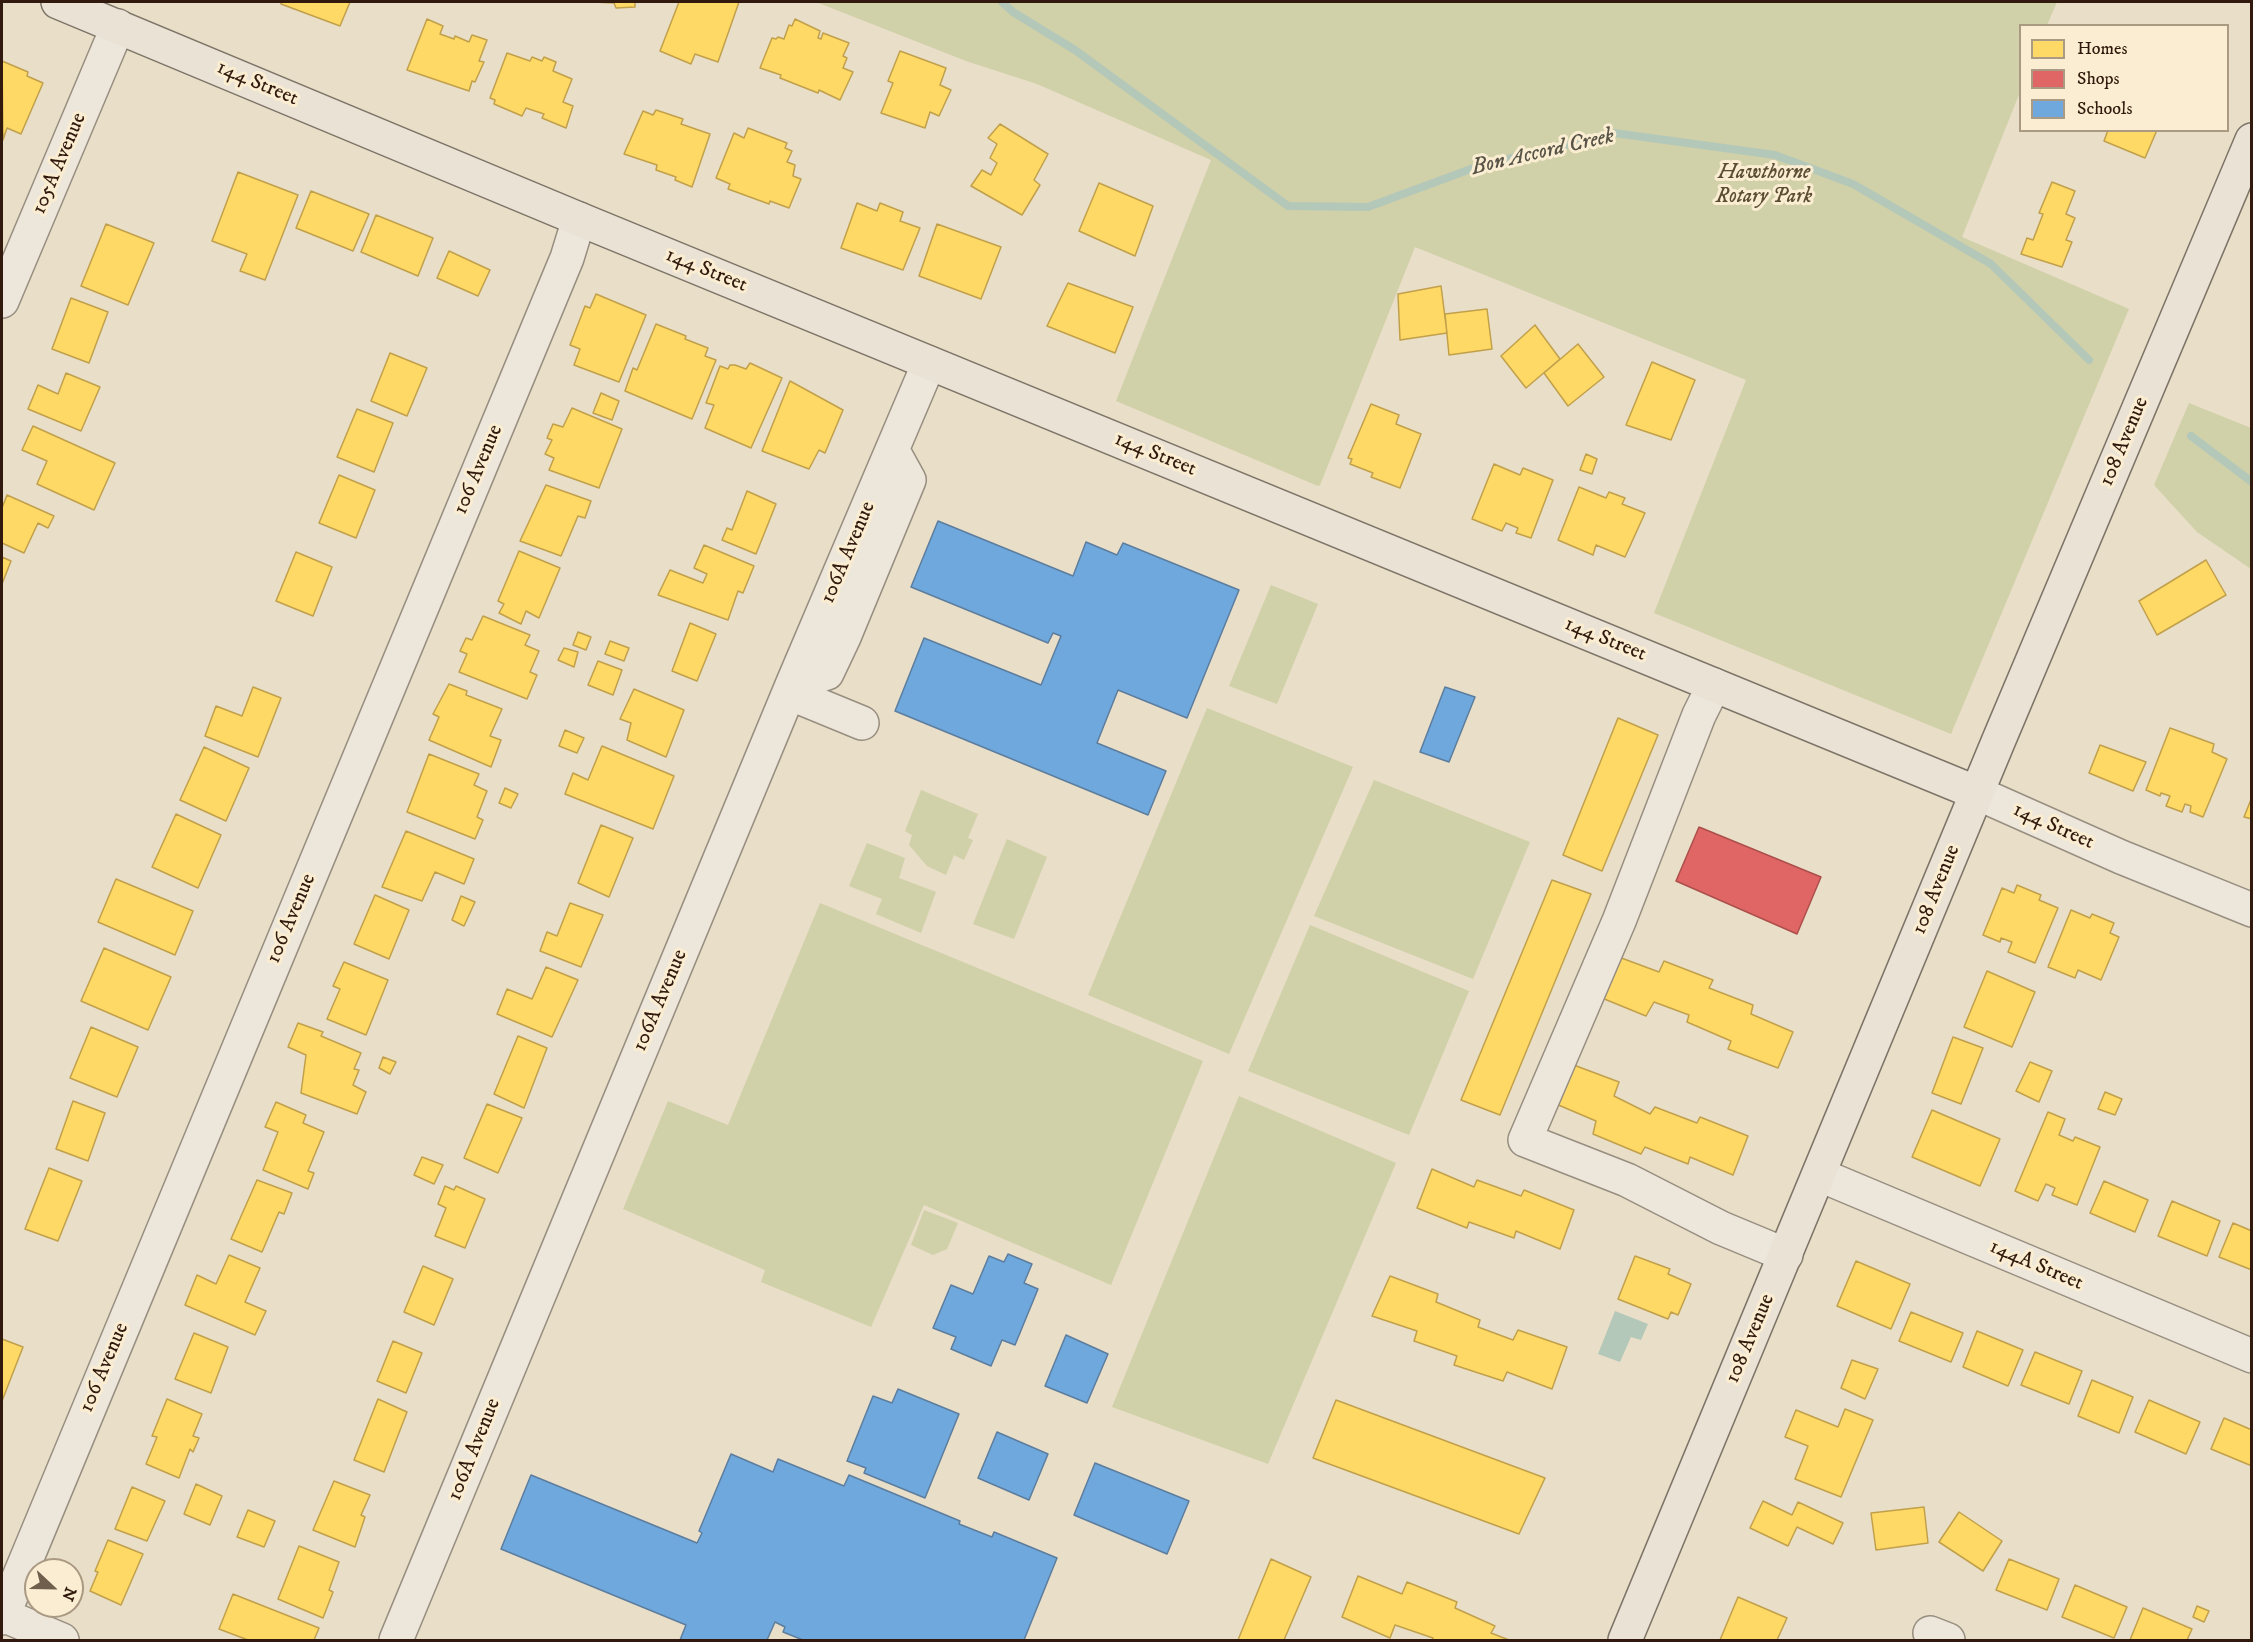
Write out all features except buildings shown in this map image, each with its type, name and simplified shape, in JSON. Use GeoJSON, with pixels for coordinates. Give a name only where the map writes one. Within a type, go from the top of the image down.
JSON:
{"type":"FeatureCollection","features":[{"type":"Feature","properties":{"kind":"main road","name":"144 Street"},"geometry":{"type":"LineString","coordinates":[[58,2],[579,219],[1977,793]]}},
{"type":"Feature","properties":{"kind":"main road","name":"108 Avenue"},"geometry":{"type":"LineString","coordinates":[[1625,1641],[1977,793],[2252,140]]}},
{"type":"Feature","properties":{"kind":"street","name":"105A Avenue"},"geometry":{"type":"LineString","coordinates":[[2,301],[118,26]]}},
{"type":"Feature","properties":{"kind":"street","name":"106 Avenue"},"geometry":{"type":"LineString","coordinates":[[2,1616],[562,269],[579,219]]}},
{"type":"Feature","properties":{"kind":"street","name":"106A Avenue"},"geometry":{"type":"LineString","coordinates":[[396,1641],[790,689],[929,363]]}},
{"type":"Feature","properties":{"kind":"street"},"geometry":{"type":"LineString","coordinates":[[1714,685],[1699,715],[1619,921],[1525,1140],[1627,1180],[1721,1228],[1786,1254]]}},
{"type":"Feature","properties":{"kind":"street"},"geometry":{"type":"LineString","coordinates":[[790,689],[862,723]]}},
{"type":"Feature","properties":{"kind":"street","name":"144 Street"},"geometry":{"type":"LineString","coordinates":[[1977,793],[2130,861],[2252,910]]}},
{"type":"Feature","properties":{"kind":"street","name":"144A Street"},"geometry":{"type":"LineString","coordinates":[[1820,1175],[2252,1356]]}},
{"type":"Feature","properties":{"kind":"street"},"geometry":{"type":"LineString","coordinates":[[2,1616],[62,1641]]}},
{"type":"Feature","properties":{"kind":"green space","name":"Hawthorne Rotary Park"},"geometry":{"type":"Polygon","coordinates":[[[816,2],[2057,2],[2047,24],[2019,24],[2019,94],[1962,237],[2129,309],[1951,734],[1654,613],[1746,380],[1415,247],[1320,485],[1116,401],[1211,160],[1037,84],[966,61],[816,2]]]}},
{"type":"Feature","properties":{"kind":"green space"},"geometry":{"type":"Polygon","coordinates":[[[2189,403],[2251,428],[2251,569],[2197,532],[2154,485],[2189,403]]]}},
{"type":"Feature","properties":{"kind":"green space"},"geometry":{"type":"Polygon","coordinates":[[[1271,585],[1318,604],[1277,704],[1229,686],[1271,585]]]}},
{"type":"Feature","properties":{"kind":"green space"},"geometry":{"type":"Polygon","coordinates":[[[1207,708],[1353,767],[1229,1054],[1088,995],[1207,708]]]}},
{"type":"Feature","properties":{"kind":"green space"},"geometry":{"type":"Polygon","coordinates":[[[1374,780],[1530,842],[1473,979],[1314,916],[1374,780]]]}},
{"type":"Feature","properties":{"kind":"green space"},"geometry":{"type":"Polygon","coordinates":[[[921,790],[978,814],[968,838],[973,840],[964,860],[954,855],[946,875],[927,866],[909,845],[912,835],[905,831],[921,790]]]}},
{"type":"Feature","properties":{"kind":"green space"},"geometry":{"type":"Polygon","coordinates":[[[1007,839],[1047,857],[1014,939],[973,924],[1007,839]]]}},
{"type":"Feature","properties":{"kind":"green space"},"geometry":{"type":"Polygon","coordinates":[[[867,843],[905,858],[899,878],[936,892],[921,933],[876,914],[882,899],[849,886],[867,843]]]}},
{"type":"Feature","properties":{"kind":"green space"},"geometry":{"type":"Polygon","coordinates":[[[820,903],[1203,1061],[1111,1285],[924,1205],[871,1327],[761,1282],[765,1270],[623,1209],[668,1101],[728,1125],[820,903]]]}},
{"type":"Feature","properties":{"kind":"green space"},"geometry":{"type":"Polygon","coordinates":[[[1310,925],[1469,991],[1409,1135],[1248,1071],[1310,925]]]}},
{"type":"Feature","properties":{"kind":"green space"},"geometry":{"type":"Polygon","coordinates":[[[1239,1096],[1396,1163],[1268,1464],[1112,1407],[1239,1096]]]}},
{"type":"Feature","properties":{"kind":"green space"},"geometry":{"type":"Polygon","coordinates":[[[924,1210],[958,1223],[947,1249],[933,1255],[911,1245],[924,1210]]]}},
{"type":"Feature","properties":{"kind":"shaded area"},"geometry":{"type":"Polygon","coordinates":[[[1615,1311],[1648,1324],[1641,1340],[1631,1337],[1620,1362],[1598,1354],[1615,1311]]]}},
{"type":"Feature","properties":{"kind":"waterway","name":"Bon Accord Creek"},"geometry":{"type":"LineString","coordinates":[[1002,2],[1013,12],[1075,50],[1288,206],[1368,207],[1479,166],[1614,133],[1775,155],[1853,184],[1991,264],[2089,360]]}},
{"type":"Feature","properties":{"kind":"waterway","name":"Bon Accord Creek"},"geometry":{"type":"LineString","coordinates":[[2191,436],[2252,482]]}}]}
